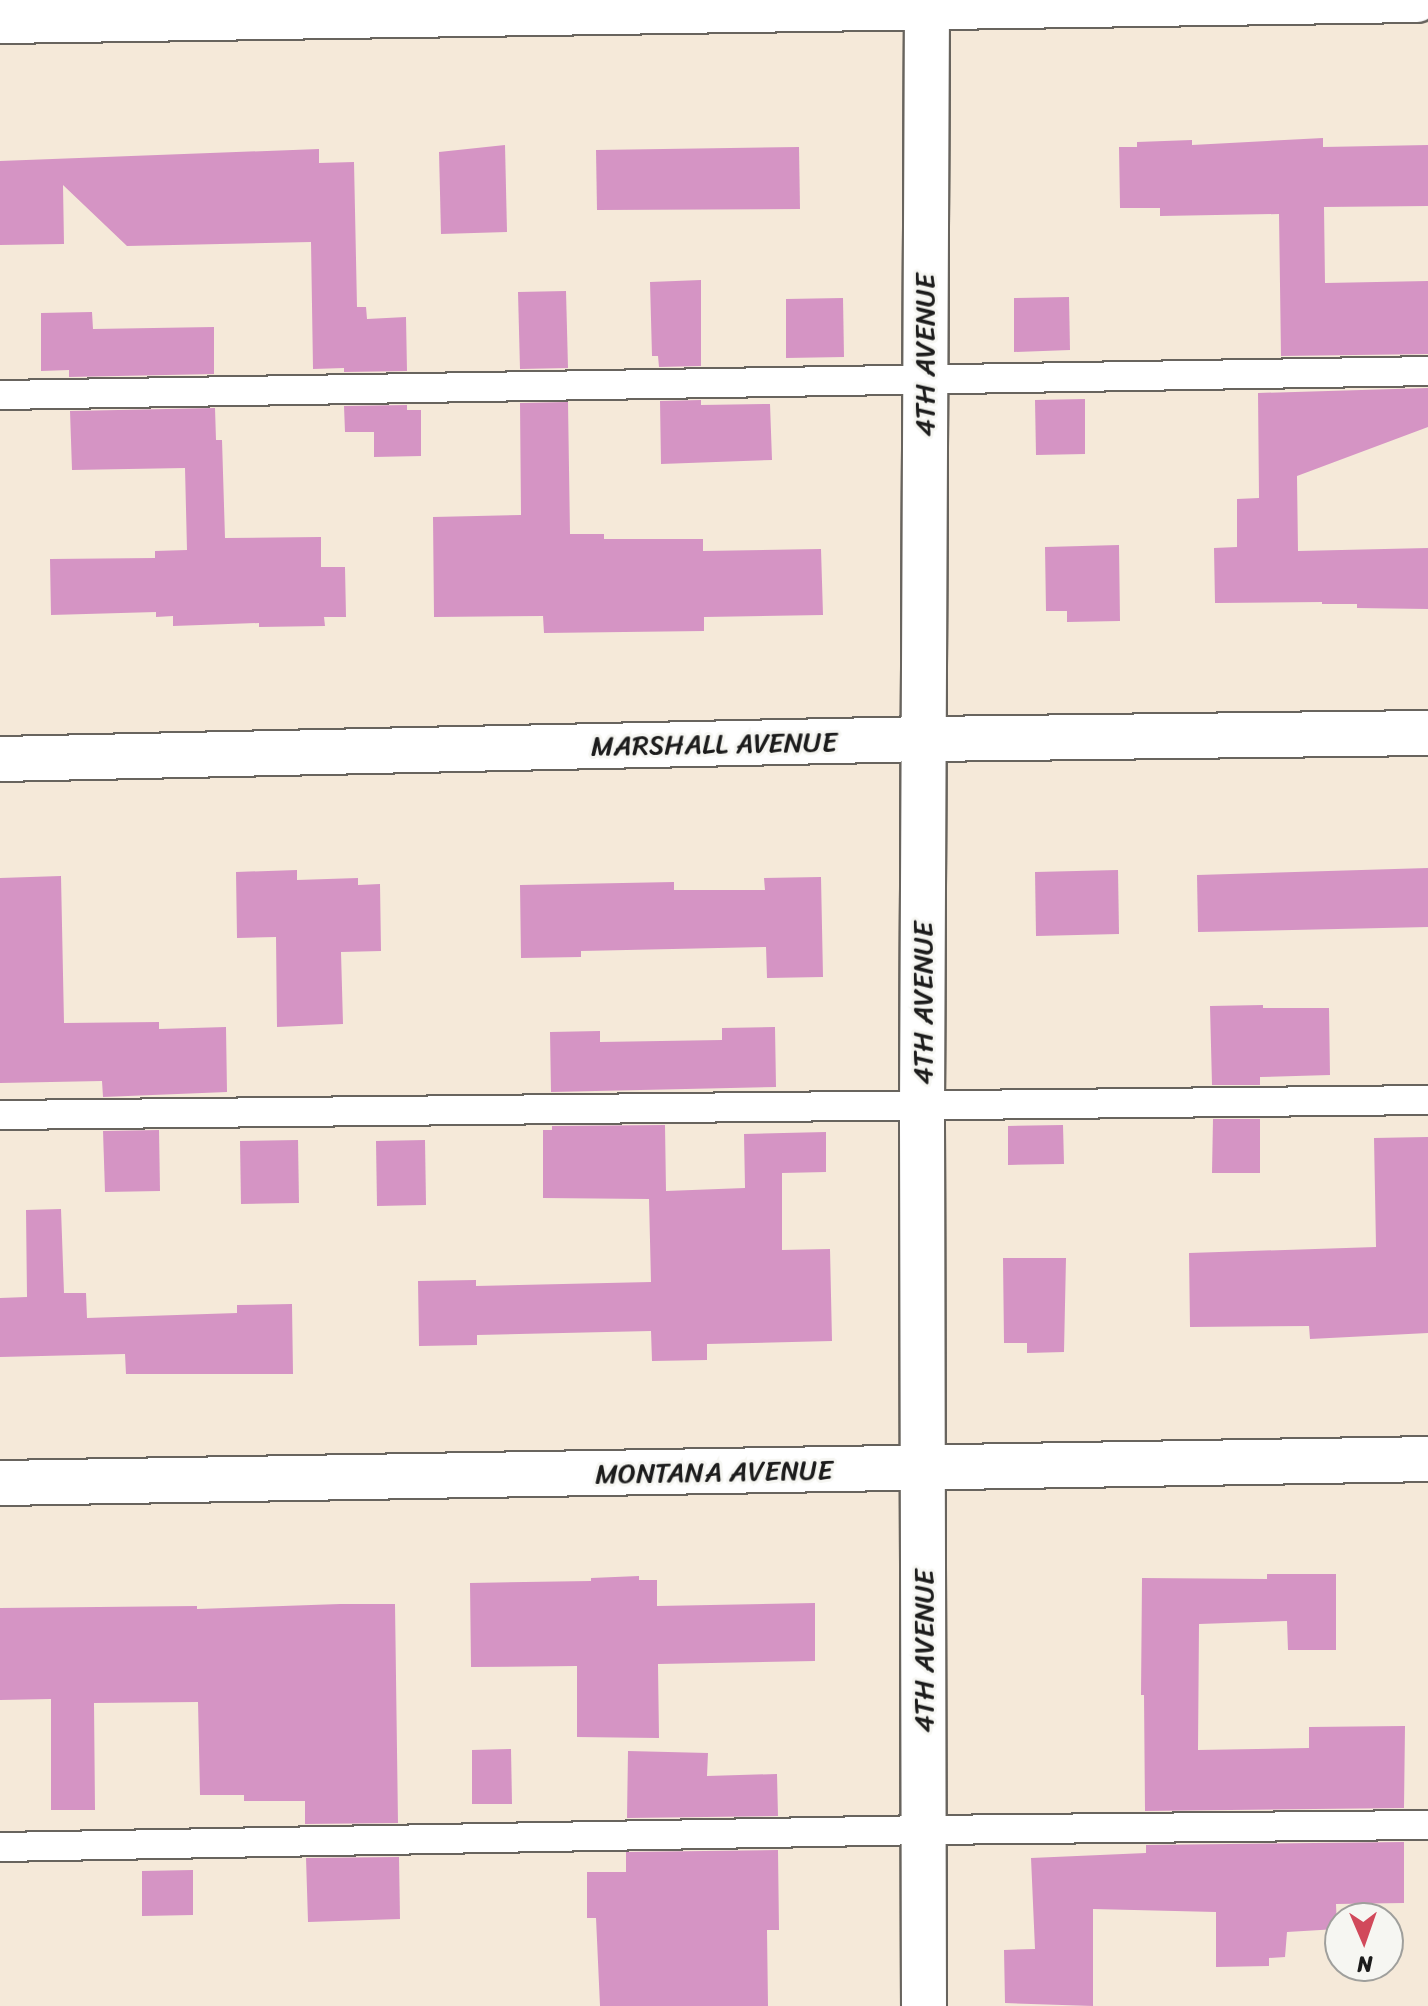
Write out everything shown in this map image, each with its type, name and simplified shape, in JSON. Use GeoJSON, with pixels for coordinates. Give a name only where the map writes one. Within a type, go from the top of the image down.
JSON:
{"type":"FeatureCollection","features":[{"type":"Feature","properties":{"kind":"street"},"geometry":{"type":"LineString","coordinates":[[0,21],[927,4],[1417,0]]}},
{"type":"Feature","properties":{"kind":"street","name":"4TH AVENUE"},"geometry":{"type":"LineString","coordinates":[[924,2006],[922,1108],[927,4]]}},
{"type":"Feature","properties":{"kind":"street","name":"MARSHALL AVENUE"},"geometry":{"type":"LineString","coordinates":[[0,759],[924,739],[1428,733]]}},
{"type":"Feature","properties":{"kind":"street","name":"MONTANA AVENUE"},"geometry":{"type":"LineString","coordinates":[[0,1483],[1428,1459]]}},
{"type":"Feature","properties":{"kind":"lane"},"geometry":{"type":"LineString","coordinates":[[0,395],[1428,371]]}},
{"type":"Feature","properties":{"kind":"lane"},"geometry":{"type":"LineString","coordinates":[[0,1115],[922,1108],[1428,1100]]}},
{"type":"Feature","properties":{"kind":"lane"},"geometry":{"type":"LineString","coordinates":[[0,1847],[924,1830],[1428,1825]]}},
{"type":"Feature","properties":{"kind":"building"},"geometry":{"type":"Polygon","coordinates":[[[1323,138],[1323,147],[1428,145],[1428,206],[1324,207],[1325,283],[1428,281],[1428,354],[1281,356],[1279,214],[1160,216],[1160,208],[1120,208],[1119,147],[1137,147],[1137,142],[1192,140],[1192,145],[1323,138]]]}},
{"type":"Feature","properties":{"kind":"building"},"geometry":{"type":"Polygon","coordinates":[[[505,145],[507,232],[441,234],[439,152],[505,145]]]}},
{"type":"Feature","properties":{"kind":"building"},"geometry":{"type":"Polygon","coordinates":[[[799,147],[800,209],[597,210],[596,150],[799,147]]]}},
{"type":"Feature","properties":{"kind":"building"},"geometry":{"type":"Polygon","coordinates":[[[319,149],[319,163],[354,162],[357,307],[366,307],[367,319],[406,317],[407,371],[313,369],[311,242],[127,246],[63,185],[64,244],[0,245],[0,161],[319,149]]]}},
{"type":"Feature","properties":{"kind":"building"},"geometry":{"type":"Polygon","coordinates":[[[701,280],[701,366],[659,367],[658,356],[652,356],[650,282],[701,280]]]}},
{"type":"Feature","properties":{"kind":"building"},"geometry":{"type":"Polygon","coordinates":[[[566,291],[568,368],[520,369],[518,292],[566,291]]]}},
{"type":"Feature","properties":{"kind":"building"},"geometry":{"type":"Polygon","coordinates":[[[1069,297],[1070,350],[1014,352],[1014,298],[1069,297]]]}},
{"type":"Feature","properties":{"kind":"building"},"geometry":{"type":"Polygon","coordinates":[[[843,298],[844,357],[786,358],[786,299],[843,298]]]}},
{"type":"Feature","properties":{"kind":"building"},"geometry":{"type":"Polygon","coordinates":[[[92,312],[93,329],[214,327],[214,374],[69,377],[69,370],[41,371],[41,313],[92,312]]]}},
{"type":"Feature","properties":{"kind":"building"},"geometry":{"type":"Polygon","coordinates":[[[1428,388],[1428,427],[1297,476],[1298,551],[1428,548],[1428,609],[1357,608],[1357,604],[1322,602],[1215,603],[1214,548],[1237,547],[1237,499],[1259,498],[1258,393],[1428,388]]]}},
{"type":"Feature","properties":{"kind":"building"},"geometry":{"type":"Polygon","coordinates":[[[1085,399],[1085,454],[1036,455],[1035,400],[1085,399]]]}},
{"type":"Feature","properties":{"kind":"building"},"geometry":{"type":"Polygon","coordinates":[[[701,400],[701,405],[770,404],[772,460],[661,464],[660,401],[701,400]]]}},
{"type":"Feature","properties":{"kind":"building"},"geometry":{"type":"Polygon","coordinates":[[[568,402],[570,534],[604,534],[604,539],[703,539],[703,551],[821,549],[823,615],[704,617],[704,631],[544,633],[543,616],[434,617],[433,517],[521,515],[520,403],[568,402]]]}},
{"type":"Feature","properties":{"kind":"building"},"geometry":{"type":"Polygon","coordinates":[[[407,405],[407,410],[421,410],[421,456],[374,457],[374,432],[345,432],[344,406],[407,405]]]}},
{"type":"Feature","properties":{"kind":"building"},"geometry":{"type":"Polygon","coordinates":[[[215,408],[216,440],[222,440],[225,538],[321,537],[321,567],[345,567],[346,617],[324,617],[325,626],[259,627],[259,623],[173,626],[173,616],[156,617],[156,612],[51,615],[50,559],[155,558],[155,551],[187,550],[185,468],[72,470],[70,411],[215,408]]]}},
{"type":"Feature","properties":{"kind":"building"},"geometry":{"type":"Polygon","coordinates":[[[1119,545],[1120,621],[1067,622],[1067,611],[1046,611],[1045,547],[1119,545]]]}},
{"type":"Feature","properties":{"kind":"building"},"geometry":{"type":"Polygon","coordinates":[[[1428,868],[1428,927],[1198,932],[1197,875],[1428,868]]]}},
{"type":"Feature","properties":{"kind":"building"},"geometry":{"type":"Polygon","coordinates":[[[297,870],[297,880],[358,878],[358,885],[380,884],[381,951],[341,952],[343,1024],[277,1027],[276,937],[237,938],[236,872],[297,870]]]}},
{"type":"Feature","properties":{"kind":"building"},"geometry":{"type":"Polygon","coordinates":[[[1118,870],[1119,934],[1036,936],[1035,872],[1118,870]]]}},
{"type":"Feature","properties":{"kind":"building"},"geometry":{"type":"Polygon","coordinates":[[[61,876],[64,1023],[159,1022],[159,1029],[226,1027],[227,1092],[103,1097],[102,1081],[0,1083],[0,878],[61,876]]]}},
{"type":"Feature","properties":{"kind":"building"},"geometry":{"type":"Polygon","coordinates":[[[821,877],[823,977],[767,978],[766,947],[581,951],[581,957],[521,958],[520,885],[674,882],[674,890],[765,890],[764,878],[821,877]]]}},
{"type":"Feature","properties":{"kind":"building"},"geometry":{"type":"Polygon","coordinates":[[[1263,1005],[1263,1008],[1329,1008],[1330,1075],[1260,1077],[1260,1085],[1212,1085],[1210,1006],[1263,1005]]]}},
{"type":"Feature","properties":{"kind":"building"},"geometry":{"type":"Polygon","coordinates":[[[775,1027],[776,1087],[551,1092],[550,1032],[600,1031],[600,1042],[722,1040],[722,1028],[775,1027]]]}},
{"type":"Feature","properties":{"kind":"building"},"geometry":{"type":"Polygon","coordinates":[[[1213,1119],[1260,1119],[1260,1173],[1212,1173],[1213,1119]]]}},
{"type":"Feature","properties":{"kind":"building"},"geometry":{"type":"Polygon","coordinates":[[[665,1125],[666,1191],[745,1188],[744,1134],[826,1132],[826,1172],[782,1173],[782,1250],[830,1249],[832,1341],[707,1344],[707,1360],[652,1361],[651,1331],[477,1335],[477,1345],[419,1346],[418,1281],[476,1280],[476,1286],[651,1282],[649,1199],[543,1198],[543,1130],[552,1130],[552,1126],[665,1125]]]}},
{"type":"Feature","properties":{"kind":"building"},"geometry":{"type":"Polygon","coordinates":[[[1063,1125],[1064,1164],[1008,1165],[1008,1126],[1063,1125]]]}},
{"type":"Feature","properties":{"kind":"building"},"geometry":{"type":"Polygon","coordinates":[[[159,1130],[160,1191],[105,1192],[103,1131],[159,1130]]]}},
{"type":"Feature","properties":{"kind":"building"},"geometry":{"type":"Polygon","coordinates":[[[1428,1137],[1428,1333],[1310,1339],[1309,1326],[1190,1327],[1189,1253],[1376,1247],[1374,1138],[1428,1137]]]}},
{"type":"Feature","properties":{"kind":"building"},"geometry":{"type":"Polygon","coordinates":[[[298,1140],[299,1203],[241,1204],[240,1141],[298,1140]]]}},
{"type":"Feature","properties":{"kind":"building"},"geometry":{"type":"Polygon","coordinates":[[[425,1140],[426,1205],[377,1206],[376,1141],[425,1140]]]}},
{"type":"Feature","properties":{"kind":"building"},"geometry":{"type":"Polygon","coordinates":[[[61,1209],[64,1293],[86,1293],[87,1318],[237,1313],[237,1305],[292,1304],[293,1374],[126,1374],[125,1354],[0,1357],[0,1298],[27,1297],[26,1210],[61,1209]]]}},
{"type":"Feature","properties":{"kind":"building"},"geometry":{"type":"Polygon","coordinates":[[[1003,1258],[1066,1258],[1064,1352],[1027,1353],[1027,1343],[1004,1343],[1003,1258]]]}},
{"type":"Feature","properties":{"kind":"building"},"geometry":{"type":"Polygon","coordinates":[[[1267,1574],[1336,1574],[1336,1650],[1288,1650],[1287,1621],[1199,1624],[1198,1750],[1309,1748],[1309,1727],[1405,1726],[1404,1808],[1145,1811],[1144,1695],[1141,1695],[1142,1578],[1267,1579],[1267,1574]]]}},
{"type":"Feature","properties":{"kind":"building"},"geometry":{"type":"Polygon","coordinates":[[[639,1576],[639,1580],[657,1580],[657,1606],[815,1603],[815,1661],[658,1664],[659,1738],[577,1737],[577,1666],[471,1667],[470,1583],[591,1581],[591,1578],[639,1576]]]}},
{"type":"Feature","properties":{"kind":"building"},"geometry":{"type":"Polygon","coordinates":[[[395,1604],[398,1823],[305,1824],[305,1801],[244,1801],[244,1795],[200,1795],[198,1702],[94,1703],[95,1810],[51,1810],[51,1699],[0,1700],[0,1608],[197,1606],[197,1609],[395,1604]]]}},
{"type":"Feature","properties":{"kind":"building"},"geometry":{"type":"Polygon","coordinates":[[[511,1749],[512,1804],[472,1804],[472,1750],[511,1749]]]}},
{"type":"Feature","properties":{"kind":"building"},"geometry":{"type":"Polygon","coordinates":[[[628,1751],[708,1753],[707,1776],[777,1774],[778,1816],[627,1818],[628,1751]]]}},
{"type":"Feature","properties":{"kind":"building"},"geometry":{"type":"Polygon","coordinates":[[[1404,1842],[1404,1902],[1324,1902],[1324,1930],[1287,1932],[1285,1957],[1269,1958],[1269,1966],[1216,1967],[1216,1912],[1093,1909],[1093,2006],[1005,2003],[1004,1950],[1035,1949],[1031,1858],[1146,1853],[1146,1845],[1404,1842]]]}},
{"type":"Feature","properties":{"kind":"building"},"geometry":{"type":"Polygon","coordinates":[[[778,1850],[779,1930],[767,1930],[768,2006],[600,2006],[596,1918],[587,1918],[587,1872],[626,1872],[626,1852],[778,1850]]]}},
{"type":"Feature","properties":{"kind":"building"},"geometry":{"type":"Polygon","coordinates":[[[399,1857],[400,1919],[308,1922],[306,1858],[399,1857]]]}},
{"type":"Feature","properties":{"kind":"building"},"geometry":{"type":"Polygon","coordinates":[[[193,1870],[193,1915],[142,1916],[142,1871],[193,1870]]]}}]}
